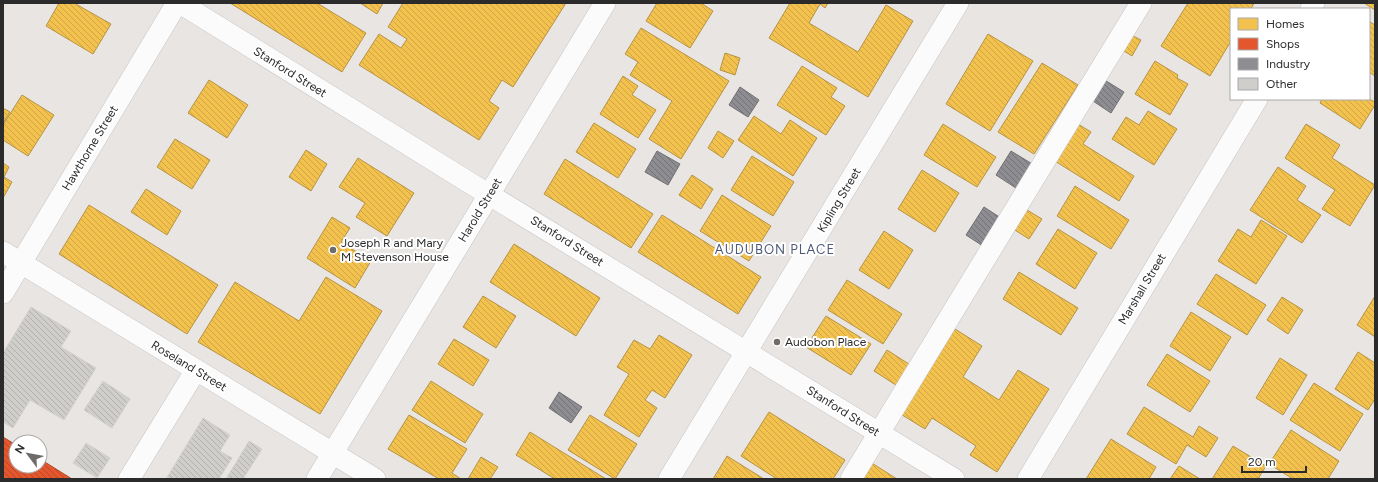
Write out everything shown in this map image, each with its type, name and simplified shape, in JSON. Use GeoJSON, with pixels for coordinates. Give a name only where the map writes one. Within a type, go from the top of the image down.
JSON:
{"type":"FeatureCollection","features":[{"type":"Feature","properties":{"kind":"street","name":"Stanford Street"},"geometry":{"type":"LineString","coordinates":[[179,3],[954,479]]}},
{"type":"Feature","properties":{"kind":"street","name":"Hawthorne Street"},"geometry":{"type":"LineString","coordinates":[[3,294],[179,3]]}},
{"type":"Feature","properties":{"kind":"street","name":"Harold Street"},"geometry":{"type":"LineString","coordinates":[[317,479],[605,3]]}},
{"type":"Feature","properties":{"kind":"street","name":"Kipling Street"},"geometry":{"type":"LineString","coordinates":[[670,479],[958,3]]}},
{"type":"Feature","properties":{"kind":"street"},"geometry":{"type":"LineString","coordinates":[[851,479],[1140,3]]}},
{"type":"Feature","properties":{"kind":"street","name":"Marshall Street"},"geometry":{"type":"LineString","coordinates":[[1028,479],[1256,100]]}},
{"type":"Feature","properties":{"kind":"street","name":"Roseland Street"},"geometry":{"type":"LineString","coordinates":[[3,252],[376,479]]}},
{"type":"Feature","properties":{"kind":"street"},"geometry":{"type":"LineString","coordinates":[[129,479],[196,370]]}},
{"type":"Feature","properties":{"kind":"building: Homes"},"geometry":{"type":"Polygon","coordinates":[[[59,3],[74,3],[111,24],[93,54],[46,26],[59,3]]]}},
{"type":"Feature","properties":{"kind":"building: Homes"},"geometry":{"type":"Polygon","coordinates":[[[230,3],[317,3],[366,33],[342,72],[230,3]]]}},
{"type":"Feature","properties":{"kind":"building: Homes"},"geometry":{"type":"Polygon","coordinates":[[[360,3],[383,3],[377,14],[360,3]]]}},
{"type":"Feature","properties":{"kind":"building: Homes"},"geometry":{"type":"Polygon","coordinates":[[[403,3],[566,3],[513,87],[502,80],[489,101],[499,108],[479,140],[359,65],[379,34],[401,48],[407,39],[388,27],[403,3]]]}},
{"type":"Feature","properties":{"kind":"building: Homes"},"geometry":{"type":"Polygon","coordinates":[[[657,3],[701,3],[713,11],[690,48],[646,21],[657,3]]]}},
{"type":"Feature","properties":{"kind":"building: Homes"},"geometry":{"type":"Polygon","coordinates":[[[790,3],[828,3],[825,8],[820,4],[809,23],[858,52],[886,5],[913,21],[868,97],[769,38],[790,3]]]}},
{"type":"Feature","properties":{"kind":"building: Homes"},"geometry":{"type":"Polygon","coordinates":[[[1188,3],[1254,3],[1252,8],[1230,8],[1230,43],[1210,76],[1161,46],[1188,3]]]}},
{"type":"Feature","properties":{"kind":"building: Homes"},"geometry":{"type":"Polygon","coordinates":[[[1364,3],[1375,3],[1375,10],[1364,3]]]}},
{"type":"Feature","properties":{"kind":"building: Homes"},"geometry":{"type":"Polygon","coordinates":[[[1370,22],[1375,25],[1375,76],[1370,73],[1370,22]]]}},
{"type":"Feature","properties":{"kind":"building: Homes"},"geometry":{"type":"Polygon","coordinates":[[[641,28],[729,81],[681,159],[649,139],[672,101],[630,75],[638,62],[625,54],[641,28]]]}},
{"type":"Feature","properties":{"kind":"building: Homes"},"geometry":{"type":"Polygon","coordinates":[[[988,34],[1033,61],[990,131],[946,104],[988,34]]]}},
{"type":"Feature","properties":{"kind":"building: Homes"},"geometry":{"type":"Polygon","coordinates":[[[1129,34],[1141,40],[1132,56],[1121,49],[1129,34]]]}},
{"type":"Feature","properties":{"kind":"building: Homes"},"geometry":{"type":"Polygon","coordinates":[[[725,53],[740,58],[735,75],[720,70],[725,53]]]}},
{"type":"Feature","properties":{"kind":"building: Homes"},"geometry":{"type":"Polygon","coordinates":[[[1155,61],[1178,75],[1177,78],[1188,84],[1170,115],[1135,94],[1155,61]]]}},
{"type":"Feature","properties":{"kind":"building: Homes"},"geometry":{"type":"Polygon","coordinates":[[[1042,63],[1078,85],[1034,154],[998,132],[1042,63]]]}},
{"type":"Feature","properties":{"kind":"building: Homes"},"geometry":{"type":"Polygon","coordinates":[[[802,66],[837,88],[831,97],[845,106],[826,135],[777,105],[802,66]]]}},
{"type":"Feature","properties":{"kind":"building: Homes"},"geometry":{"type":"Polygon","coordinates":[[[623,76],[638,86],[632,95],[656,110],[638,138],[600,114],[623,76]]]}},
{"type":"Feature","properties":{"kind":"building: Homes"},"geometry":{"type":"Polygon","coordinates":[[[209,80],[248,105],[227,138],[188,113],[209,80]]]}},
{"type":"Feature","properties":{"kind":"building: Homes"},"geometry":{"type":"Polygon","coordinates":[[[22,95],[54,115],[28,156],[3,140],[3,125],[22,95]]]}},
{"type":"Feature","properties":{"kind":"building: Homes"},"geometry":{"type":"Polygon","coordinates":[[[1322,100],[1370,100],[1375,102],[1375,105],[1360,129],[1320,103],[1322,100]]]}},
{"type":"Feature","properties":{"kind":"building: Homes"},"geometry":{"type":"Polygon","coordinates":[[[3,108],[10,112],[3,123],[3,108]]]}},
{"type":"Feature","properties":{"kind":"building: Homes"},"geometry":{"type":"Polygon","coordinates":[[[1148,111],[1177,129],[1154,165],[1112,139],[1126,117],[1139,125],[1148,111]]]}},
{"type":"Feature","properties":{"kind":"building: Homes"},"geometry":{"type":"Polygon","coordinates":[[[754,116],[781,134],[790,120],[817,138],[793,176],[738,140],[754,116]]]}},
{"type":"Feature","properties":{"kind":"building: Homes"},"geometry":{"type":"Polygon","coordinates":[[[1073,121],[1091,132],[1083,144],[1134,176],[1119,201],[1050,158],[1073,121]]]}},
{"type":"Feature","properties":{"kind":"building: Homes"},"geometry":{"type":"Polygon","coordinates":[[[594,123],[636,149],[618,178],[576,152],[594,123]]]}},
{"type":"Feature","properties":{"kind":"building: Homes"},"geometry":{"type":"Polygon","coordinates":[[[943,124],[996,157],[977,187],[924,155],[943,124]]]}},
{"type":"Feature","properties":{"kind":"building: Homes"},"geometry":{"type":"Polygon","coordinates":[[[1306,124],[1340,145],[1332,158],[1375,185],[1350,226],[1322,209],[1335,190],[1285,158],[1306,124]]]}},
{"type":"Feature","properties":{"kind":"building: Homes"},"geometry":{"type":"Polygon","coordinates":[[[718,131],[734,141],[723,158],[708,148],[718,131]]]}},
{"type":"Feature","properties":{"kind":"building: Homes"},"geometry":{"type":"Polygon","coordinates":[[[175,139],[210,160],[192,189],[157,167],[175,139]]]}},
{"type":"Feature","properties":{"kind":"building: Homes"},"geometry":{"type":"Polygon","coordinates":[[[306,150],[327,164],[311,191],[289,177],[306,150]]]}},
{"type":"Feature","properties":{"kind":"building: Homes"},"geometry":{"type":"Polygon","coordinates":[[[752,156],[794,182],[773,216],[731,190],[752,156]]]}},
{"type":"Feature","properties":{"kind":"building: Homes"},"geometry":{"type":"Polygon","coordinates":[[[358,158],[414,193],[387,236],[356,217],[365,203],[339,187],[358,158]]]}},
{"type":"Feature","properties":{"kind":"building: Homes"},"geometry":{"type":"Polygon","coordinates":[[[565,159],[653,214],[631,248],[544,194],[565,159]]]}},
{"type":"Feature","properties":{"kind":"building: Homes"},"geometry":{"type":"Polygon","coordinates":[[[3,163],[9,167],[4,177],[12,182],[3,198],[3,163]]]}},
{"type":"Feature","properties":{"kind":"building: Homes"},"geometry":{"type":"Polygon","coordinates":[[[1278,167],[1306,186],[1297,200],[1321,215],[1302,243],[1250,210],[1278,167]]]}},
{"type":"Feature","properties":{"kind":"building: Homes"},"geometry":{"type":"Polygon","coordinates":[[[922,170],[959,193],[935,232],[898,209],[922,170]]]}},
{"type":"Feature","properties":{"kind":"building: Homes"},"geometry":{"type":"Polygon","coordinates":[[[692,175],[713,189],[701,209],[679,195],[692,175]]]}},
{"type":"Feature","properties":{"kind":"building: Homes"},"geometry":{"type":"Polygon","coordinates":[[[1075,186],[1129,220],[1111,249],[1057,216],[1075,186]]]}},
{"type":"Feature","properties":{"kind":"building: Homes"},"geometry":{"type":"Polygon","coordinates":[[[146,189],[181,211],[167,235],[131,212],[146,189]]]}},
{"type":"Feature","properties":{"kind":"building: Homes"},"geometry":{"type":"Polygon","coordinates":[[[722,195],[771,226],[749,261],[700,231],[722,195]]]}},
{"type":"Feature","properties":{"kind":"building: Homes"},"geometry":{"type":"Polygon","coordinates":[[[89,205],[218,285],[187,334],[59,254],[89,205]]]}},
{"type":"Feature","properties":{"kind":"building: Homes"},"geometry":{"type":"Polygon","coordinates":[[[1022,207],[1042,219],[1029,239],[1010,227],[1022,207]]]}},
{"type":"Feature","properties":{"kind":"building: Homes"},"geometry":{"type":"Polygon","coordinates":[[[662,215],[761,277],[738,314],[638,252],[662,215]]]}},
{"type":"Feature","properties":{"kind":"building: Homes","name":"Joseph R and Mary M Stevenson House"},"geometry":{"type":"Polygon","coordinates":[[[332,217],[350,228],[341,242],[371,261],[355,288],[307,258],[332,217]]]}},
{"type":"Feature","properties":{"kind":"building: Homes"},"geometry":{"type":"Polygon","coordinates":[[[1261,220],[1287,236],[1256,284],[1218,261],[1238,229],[1251,237],[1261,220]]]}},
{"type":"Feature","properties":{"kind":"building: Homes"},"geometry":{"type":"Polygon","coordinates":[[[1058,229],[1097,253],[1075,289],[1036,264],[1058,229]]]}},
{"type":"Feature","properties":{"kind":"building: Homes"},"geometry":{"type":"Polygon","coordinates":[[[884,231],[913,250],[889,289],[859,270],[884,231]]]}},
{"type":"Feature","properties":{"kind":"building: Homes"},"geometry":{"type":"Polygon","coordinates":[[[514,244],[600,298],[576,336],[490,282],[514,244]]]}},
{"type":"Feature","properties":{"kind":"building: Homes"},"geometry":{"type":"Polygon","coordinates":[[[1019,272],[1078,308],[1061,335],[1003,299],[1019,272]]]}},
{"type":"Feature","properties":{"kind":"building: Homes"},"geometry":{"type":"Polygon","coordinates":[[[1216,274],[1266,305],[1247,335],[1197,304],[1216,274]]]}},
{"type":"Feature","properties":{"kind":"building: Homes"},"geometry":{"type":"Polygon","coordinates":[[[326,277],[382,311],[320,414],[198,342],[235,282],[299,321],[326,277]]]}},
{"type":"Feature","properties":{"kind":"building: Homes"},"geometry":{"type":"Polygon","coordinates":[[[847,280],[902,314],[883,344],[828,310],[847,280]]]}},
{"type":"Feature","properties":{"kind":"building: Homes"},"geometry":{"type":"Polygon","coordinates":[[[483,296],[516,316],[496,348],[463,327],[483,296]]]}},
{"type":"Feature","properties":{"kind":"building: Homes"},"geometry":{"type":"Polygon","coordinates":[[[1375,296],[1375,337],[1357,325],[1375,296]]]}},
{"type":"Feature","properties":{"kind":"building: Homes"},"geometry":{"type":"Polygon","coordinates":[[[1282,297],[1303,310],[1288,334],[1267,320],[1282,297]]]}},
{"type":"Feature","properties":{"kind":"building: Homes"},"geometry":{"type":"Polygon","coordinates":[[[1191,312],[1231,337],[1210,371],[1170,346],[1191,312]]]}},
{"type":"Feature","properties":{"kind":"building: Homes"},"geometry":{"type":"Polygon","coordinates":[[[826,316],[871,344],[851,375],[806,347],[826,316]]]}},
{"type":"Feature","properties":{"kind":"building: Homes"},"geometry":{"type":"Polygon","coordinates":[[[947,324],[982,346],[963,377],[999,400],[1018,370],[1049,389],[997,472],[970,455],[976,446],[932,418],[925,429],[894,410],[947,324]]]}},
{"type":"Feature","properties":{"kind":"building: Homes"},"geometry":{"type":"Polygon","coordinates":[[[659,335],[692,355],[665,398],[652,390],[645,400],[657,408],[639,437],[604,415],[629,374],[617,367],[634,340],[650,349],[659,335]]]}},
{"type":"Feature","properties":{"kind":"building: Homes"},"geometry":{"type":"Polygon","coordinates":[[[454,339],[489,360],[473,386],[438,364],[454,339]]]}},
{"type":"Feature","properties":{"kind":"building: Homes"},"geometry":{"type":"Polygon","coordinates":[[[887,350],[912,366],[899,387],[874,371],[887,350]]]}},
{"type":"Feature","properties":{"kind":"building: Homes"},"geometry":{"type":"Polygon","coordinates":[[[1358,352],[1375,363],[1375,399],[1368,410],[1335,389],[1358,352]]]}},
{"type":"Feature","properties":{"kind":"building: Homes"},"geometry":{"type":"Polygon","coordinates":[[[1167,354],[1210,381],[1190,412],[1147,385],[1167,354]]]}},
{"type":"Feature","properties":{"kind":"building: Homes"},"geometry":{"type":"Polygon","coordinates":[[[1280,358],[1307,375],[1283,415],[1256,398],[1280,358]]]}},
{"type":"Feature","properties":{"kind":"building: Homes"},"geometry":{"type":"Polygon","coordinates":[[[431,381],[483,414],[465,443],[412,410],[431,381]]]}},
{"type":"Feature","properties":{"kind":"building: Homes"},"geometry":{"type":"Polygon","coordinates":[[[1314,383],[1363,414],[1340,451],[1290,420],[1314,383]]]}},
{"type":"Feature","properties":{"kind":"building: Homes"},"geometry":{"type":"Polygon","coordinates":[[[1144,407],[1193,437],[1199,426],[1218,438],[1206,457],[1187,445],[1176,464],[1127,434],[1144,407]]]}},
{"type":"Feature","properties":{"kind":"building: Homes"},"geometry":{"type":"Polygon","coordinates":[[[769,412],[845,460],[833,479],[777,479],[741,456],[769,412]]]}},
{"type":"Feature","properties":{"kind":"building: Homes"},"geometry":{"type":"Polygon","coordinates":[[[409,415],[467,449],[452,473],[461,479],[439,479],[388,449],[409,415]]]}},
{"type":"Feature","properties":{"kind":"building: Homes"},"geometry":{"type":"Polygon","coordinates":[[[590,415],[637,444],[615,479],[568,450],[590,415]]]}},
{"type":"Feature","properties":{"kind":"building: Homes"},"geometry":{"type":"Polygon","coordinates":[[[1291,430],[1339,461],[1328,479],[1293,479],[1269,464],[1291,430]]]}},
{"type":"Feature","properties":{"kind":"building: Homes"},"geometry":{"type":"Polygon","coordinates":[[[530,432],[606,479],[555,479],[516,455],[530,432]]]}},
{"type":"Feature","properties":{"kind":"building: Homes"},"geometry":{"type":"Polygon","coordinates":[[[1111,439],[1156,467],[1149,479],[1086,479],[1111,439]]]}},
{"type":"Feature","properties":{"kind":"building: Homes"},"geometry":{"type":"Polygon","coordinates":[[[1233,446],[1266,466],[1258,479],[1212,479],[1233,446]]]}},
{"type":"Feature","properties":{"kind":"building: Homes"},"geometry":{"type":"Polygon","coordinates":[[[727,456],[764,479],[713,479],[727,456]]]}},
{"type":"Feature","properties":{"kind":"building: Homes"},"geometry":{"type":"Polygon","coordinates":[[[481,457],[498,467],[490,479],[468,479],[481,457]]]}},
{"type":"Feature","properties":{"kind":"building: Homes"},"geometry":{"type":"Polygon","coordinates":[[[867,460],[897,479],[855,479],[867,460]]]}},
{"type":"Feature","properties":{"kind":"building: Homes"},"geometry":{"type":"Polygon","coordinates":[[[1179,466],[1200,479],[1170,479],[1179,466]]]}},
{"type":"Feature","properties":{"kind":"building: Shops"},"geometry":{"type":"Polygon","coordinates":[[[3,437],[8,440],[8,474],[48,474],[48,464],[72,479],[3,479],[3,437]]]}},
{"type":"Feature","properties":{"kind":"building: Industry"},"geometry":{"type":"Polygon","coordinates":[[[1103,79],[1124,92],[1111,113],[1090,99],[1103,79]]]}},
{"type":"Feature","properties":{"kind":"building: Industry"},"geometry":{"type":"Polygon","coordinates":[[[740,87],[759,100],[748,117],[729,105],[740,87]]]}},
{"type":"Feature","properties":{"kind":"building: Industry"},"geometry":{"type":"Polygon","coordinates":[[[657,151],[680,164],[668,185],[645,172],[657,151]]]}},
{"type":"Feature","properties":{"kind":"building: Industry"},"geometry":{"type":"Polygon","coordinates":[[[1011,151],[1034,165],[1019,190],[996,175],[1011,151]]]}},
{"type":"Feature","properties":{"kind":"building: Industry"},"geometry":{"type":"Polygon","coordinates":[[[984,207],[1004,220],[986,248],[966,235],[984,207]]]}},
{"type":"Feature","properties":{"kind":"building: Industry"},"geometry":{"type":"Polygon","coordinates":[[[559,392],[582,407],[571,423],[549,408],[559,392]]]}},
{"type":"Feature","properties":{"kind":"building: Other"},"geometry":{"type":"Polygon","coordinates":[[[31,307],[71,331],[61,347],[96,368],[64,420],[30,400],[13,428],[3,422],[3,353],[31,307]]]}},
{"type":"Feature","properties":{"kind":"building: Other"},"geometry":{"type":"Polygon","coordinates":[[[103,381],[130,399],[112,428],[84,410],[103,381]]]}},
{"type":"Feature","properties":{"kind":"building: Other"},"geometry":{"type":"Polygon","coordinates":[[[203,418],[230,435],[220,451],[232,458],[219,479],[166,479],[203,418]]]}},
{"type":"Feature","properties":{"kind":"building: Other"},"geometry":{"type":"Polygon","coordinates":[[[249,441],[262,449],[243,479],[226,479],[249,441]]]}},
{"type":"Feature","properties":{"kind":"building: Other"},"geometry":{"type":"Polygon","coordinates":[[[86,443],[110,458],[97,478],[73,463],[86,443]]]}},
{"type":"Feature","properties":{"kind":"place","name":"Joseph R and Mary M Stevenson House"},"geometry":{"type":"Point","coordinates":[333,250]}},
{"type":"Feature","properties":{"kind":"place","name":"Audobon Place"},"geometry":{"type":"Point","coordinates":[777,342]}},
{"type":"Feature","properties":{"kind":"district","name":"AUDUBON PLACE"},"geometry":{"type":"Point","coordinates":[775,249]}}]}
